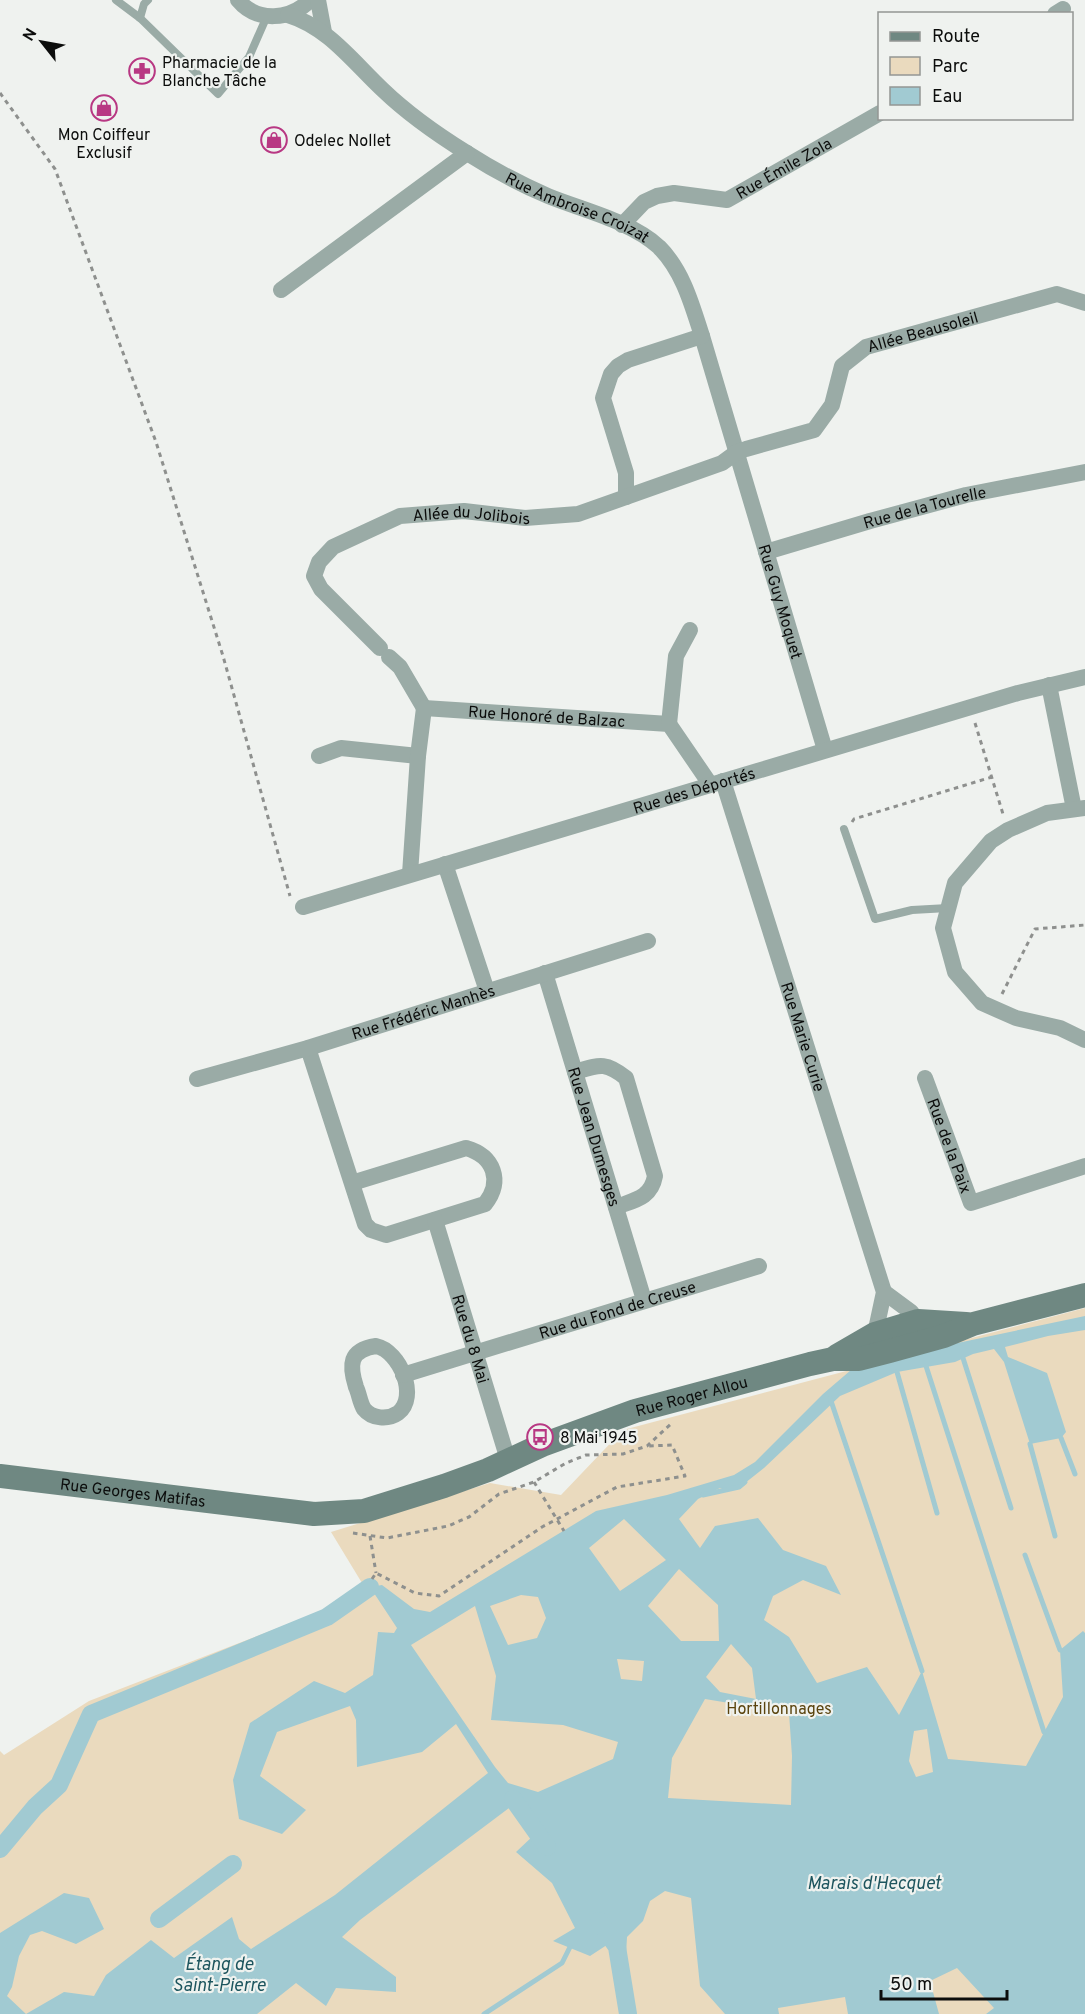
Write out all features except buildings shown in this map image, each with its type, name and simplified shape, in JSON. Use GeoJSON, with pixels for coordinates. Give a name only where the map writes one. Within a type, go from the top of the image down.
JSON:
{"type":"FeatureCollection","features":[{"type":"Feature","properties":{"kind":"street"},"geometry":{"type":"LineString","coordinates":[[238,0],[253,12],[267,16],[288,15],[310,0]]}},
{"type":"Feature","properties":{"kind":"street"},"geometry":{"type":"LineString","coordinates":[[318,0],[324,32]]}},
{"type":"Feature","properties":{"kind":"street","name":"Rue Ambroise Croizat"},"geometry":{"type":"LineString","coordinates":[[288,15],[299,18],[324,32],[384,91],[467,153],[546,195],[622,225],[657,246],[668,257],[682,279],[737,452]]}},
{"type":"Feature","properties":{"kind":"street","name":"Rue Émile Zola"},"geometry":{"type":"LineString","coordinates":[[622,225],[644,202],[657,196],[674,193],[727,200],[878,114]]}},
{"type":"Feature","properties":{"kind":"street"},"geometry":{"type":"LineString","coordinates":[[281,290],[467,153]]}},
{"type":"Feature","properties":{"kind":"street","name":"Allée Beausoleil"},"geometry":{"type":"LineString","coordinates":[[737,452],[814,430],[832,405],[842,366],[866,347],[1057,294],[1085,303]]}},
{"type":"Feature","properties":{"kind":"street"},"geometry":{"type":"LineString","coordinates":[[626,497],[626,473],[603,398],[611,374],[628,360],[702,336]]}},
{"type":"Feature","properties":{"kind":"street","name":"Allée du Jolibois"},"geometry":{"type":"LineString","coordinates":[[424,708],[400,667],[321,589],[314,576],[319,562],[333,547],[400,516],[464,511],[525,518],[578,514],[722,463],[737,452]]}},
{"type":"Feature","properties":{"kind":"street","name":"Rue Guy Moquet"},"geometry":{"type":"LineString","coordinates":[[737,452],[825,750]]}},
{"type":"Feature","properties":{"kind":"street","name":"Rue de la Tourelle"},"geometry":{"type":"LineString","coordinates":[[766,552],[966,495],[1085,472]]}},
{"type":"Feature","properties":{"kind":"street"},"geometry":{"type":"LineString","coordinates":[[690,630],[676,656],[669,723],[716,782]]}},
{"type":"Feature","properties":{"kind":"street","name":"Rue des Déportés"},"geometry":{"type":"LineString","coordinates":[[303,907],[716,782],[970,707],[1085,676]]}},
{"type":"Feature","properties":{"kind":"street"},"geometry":{"type":"LineString","coordinates":[[1049,685],[1080,809],[1047,813],[1008,830],[991,841],[955,883],[943,928],[955,972],[982,1003],[1016,1018],[1060,1028],[1085,1040]]}},
{"type":"Feature","properties":{"kind":"street"},"geometry":{"type":"LineString","coordinates":[[410,874],[418,756],[424,708]]}},
{"type":"Feature","properties":{"kind":"street","name":"Rue Honoré de Balzac"},"geometry":{"type":"LineString","coordinates":[[424,708],[669,723]]}},
{"type":"Feature","properties":{"kind":"street"},"geometry":{"type":"LineString","coordinates":[[319,756],[341,748],[418,756]]}},
{"type":"Feature","properties":{"kind":"street","name":"Rue Marie Curie"},"geometry":{"type":"LineString","coordinates":[[716,782],[884,1292]]}},
{"type":"Feature","properties":{"kind":"street"},"geometry":{"type":"LineString","coordinates":[[445,864],[487,991]]}},
{"type":"Feature","properties":{"kind":"street","name":"Rue Frédéric Manhès"},"geometry":{"type":"LineString","coordinates":[[197,1079],[308,1048],[648,940]]}},
{"type":"Feature","properties":{"kind":"street","name":"Rue Jean Dumesges"},"geometry":{"type":"LineString","coordinates":[[545,973],[644,1300]]}},
{"type":"Feature","properties":{"kind":"street"},"geometry":{"type":"LineString","coordinates":[[308,1048],[365,1224],[371,1230],[386,1235],[485,1204],[491,1196],[494,1175],[491,1165],[484,1157],[466,1148],[352,1183]]}},
{"type":"Feature","properties":{"kind":"street"},"geometry":{"type":"LineString","coordinates":[[575,1072],[599,1065],[614,1068],[626,1078],[655,1176],[653,1187],[644,1196],[616,1208]]}},
{"type":"Feature","properties":{"kind":"street","name":"Rue de la Paix"},"geometry":{"type":"LineString","coordinates":[[925,1078],[971,1203],[1085,1166]]}},
{"type":"Feature","properties":{"kind":"street","name":"Rue du 8 Mai"},"geometry":{"type":"LineString","coordinates":[[435,1220],[508,1460]]}},
{"type":"Feature","properties":{"kind":"street","name":"Rue du Fond de Creuse"},"geometry":{"type":"LineString","coordinates":[[403,1375],[759,1266]]}},
{"type":"Feature","properties":{"kind":"street"},"geometry":{"type":"LineString","coordinates":[[884,1292],[911,1312],[920,1326],[893,1343],[884,1292]]}},
{"type":"Feature","properties":{"kind":"street","name":"Rue Roger Allou"},"geometry":{"type":"LineString","coordinates":[[893,1343],[944,1336],[973,1324],[1085,1295]]}},
{"type":"Feature","properties":{"kind":"street","name":"Rue Roger Allou"},"geometry":{"type":"LineString","coordinates":[[314,1514],[364,1510],[444,1486],[542,1445],[635,1411],[833,1359],[859,1359],[893,1343],[918,1321],[973,1324]]}},
{"type":"Feature","properties":{"kind":"street","name":"Rue Georges Matifas"},"geometry":{"type":"LineString","coordinates":[[0,1476],[314,1514]]}},
{"type":"Feature","properties":{"kind":"lane"},"geometry":{"type":"LineString","coordinates":[[116,0],[140,18],[218,94],[249,57],[267,16]]}},
{"type":"Feature","properties":{"kind":"lane"},"geometry":{"type":"LineString","coordinates":[[140,18],[144,4],[148,0]]}},
{"type":"Feature","properties":{"kind":"lane"},"geometry":{"type":"LineString","coordinates":[[844,830],[875,919],[912,910],[948,908]]}},
{"type":"Feature","properties":{"kind":"path"},"geometry":{"type":"LineString","coordinates":[[0,93],[55,169],[156,442],[223,656],[291,898],[303,907]]}},
{"type":"Feature","properties":{"kind":"path"},"geometry":{"type":"LineString","coordinates":[[970,707],[1008,830]]}},
{"type":"Feature","properties":{"kind":"path"},"geometry":{"type":"LineString","coordinates":[[844,830],[854,819],[992,777]]}},
{"type":"Feature","properties":{"kind":"path"},"geometry":{"type":"LineString","coordinates":[[994,1009],[1035,929],[1085,925]]}},
{"type":"Feature","properties":{"kind":"path"},"geometry":{"type":"LineString","coordinates":[[352,1533],[387,1539],[448,1526],[469,1517],[500,1494],[534,1482],[566,1463],[586,1455],[623,1454],[647,1446],[672,1445],[685,1476],[617,1487],[556,1519],[439,1596],[415,1593],[376,1573]]}},
{"type":"Feature","properties":{"kind":"path"},"geometry":{"type":"LineString","coordinates":[[534,1482],[564,1531]]}},
{"type":"Feature","properties":{"kind":"path"},"geometry":{"type":"LineString","coordinates":[[370,1536],[376,1573],[372,1579]]}},
{"type":"Feature","properties":{"kind":"green space","name":"Hortillonnages"},"geometry":{"type":"Polygon","coordinates":[[[1085,1308],[1085,2014],[0,2014],[0,1751],[4,1755],[89,1701],[319,1612],[362,1583],[331,1532],[490,1483],[561,1495],[623,1430],[1085,1308]]]}},
{"type":"Feature","properties":{"kind":"water","name":"Marais d'Hecquet"},"geometry":{"type":"Polygon","coordinates":[[[1085,1316],[1085,1330],[1048,1336],[1005,1347],[1008,1357],[1047,1373],[1066,1432],[1061,1438],[1030,1444],[1004,1362],[994,1349],[973,1354],[955,1362],[897,1372],[840,1396],[764,1468],[740,1487],[725,1490],[720,1488],[698,1499],[679,1519],[700,1548],[715,1526],[758,1518],[783,1550],[826,1566],[841,1595],[803,1580],[773,1596],[764,1620],[789,1637],[817,1683],[867,1667],[899,1715],[922,1671],[948,1759],[1026,1766],[1063,1697],[1060,1650],[1083,1631],[1085,1633],[1085,2014],[986,2014],[994,2008],[957,1968],[930,1981],[939,2014],[848,2014],[845,1997],[778,2008],[779,2014],[725,2014],[700,1986],[691,1898],[665,1891],[650,1901],[643,1921],[627,1937],[626,1955],[634,2014],[627,2014],[616,1939],[590,1956],[553,1941],[575,1928],[552,1883],[516,1852],[534,1835],[533,1824],[513,1805],[360,1920],[342,1937],[396,1977],[396,1992],[336,1988],[326,2006],[296,1983],[257,2014],[26,2014],[64,1992],[94,1996],[106,1975],[151,1940],[174,1958],[232,1917],[239,1939],[251,1949],[335,1895],[488,1773],[456,1724],[422,1752],[357,1767],[356,1720],[350,1706],[277,1732],[260,1776],[306,1810],[282,1834],[239,1819],[233,1780],[250,1723],[314,1681],[345,1693],[373,1675],[378,1632],[394,1633],[397,1628],[370,1587],[382,1585],[414,1609],[430,1612],[596,1511],[667,1495],[734,1475],[755,1462],[823,1394],[851,1370],[929,1349],[1085,1316]],[[624,1519],[589,1548],[620,1591],[666,1560],[624,1519]],[[679,1569],[648,1606],[681,1641],[719,1641],[718,1605],[679,1569]],[[521,1595],[490,1606],[508,1645],[537,1638],[546,1618],[538,1597],[521,1595]],[[475,1606],[411,1645],[508,1783],[538,1792],[613,1759],[618,1742],[563,1725],[491,1720],[496,1676],[475,1606]],[[731,1644],[706,1677],[720,1692],[756,1699],[752,1668],[731,1644]],[[617,1659],[621,1679],[642,1681],[644,1661],[617,1659]],[[705,1699],[672,1758],[668,1798],[791,1805],[792,1756],[789,1713],[705,1699]],[[927,1729],[914,1731],[909,1761],[916,1777],[933,1772],[927,1729]]]}},
{"type":"Feature","properties":{"kind":"water"},"geometry":{"type":"Polygon","coordinates":[[[64,1893],[89,1898],[104,1929],[76,1944],[42,1931],[30,1935],[19,1956],[12,1987],[7,1996],[26,2014],[0,2014],[0,1933],[64,1893]]]}},
{"type":"Feature","properties":{"kind":"waterway"},"geometry":{"type":"LineString","coordinates":[[963,1358],[1011,1508]]}},
{"type":"Feature","properties":{"kind":"waterway"},"geometry":{"type":"LineString","coordinates":[[926,1366],[1044,1732]]}},
{"type":"Feature","properties":{"kind":"waterway"},"geometry":{"type":"LineString","coordinates":[[897,1372],[937,1513]]}},
{"type":"Feature","properties":{"kind":"waterway"},"geometry":{"type":"LineString","coordinates":[[830,1398],[922,1671]]}},
{"type":"Feature","properties":{"kind":"waterway"},"geometry":{"type":"LineString","coordinates":[[1061,1438],[1075,1474]]}},
{"type":"Feature","properties":{"kind":"waterway"},"geometry":{"type":"LineString","coordinates":[[1030,1444],[1055,1536]]}},
{"type":"Feature","properties":{"kind":"waterway"},"geometry":{"type":"LineString","coordinates":[[703,1495],[739,1487],[745,1482]]}},
{"type":"Feature","properties":{"kind":"waterway"},"geometry":{"type":"LineString","coordinates":[[1025,1555],[1060,1650]]}},
{"type":"Feature","properties":{"kind":"waterway"},"geometry":{"type":"LineString","coordinates":[[0,1849],[35,1807],[59,1785],[91,1714],[327,1617],[370,1587]]}},
{"type":"Feature","properties":{"kind":"waterway"},"geometry":{"type":"LineString","coordinates":[[513,1799],[547,1847]]}},
{"type":"Feature","properties":{"kind":"waterway"},"geometry":{"type":"LineString","coordinates":[[159,1919],[233,1864]]}},
{"type":"Feature","properties":{"kind":"waterway"},"geometry":{"type":"LineString","coordinates":[[599,1921],[617,1947],[628,2014]]}},
{"type":"Feature","properties":{"kind":"waterway"},"geometry":{"type":"LineString","coordinates":[[484,2014],[562,1963],[570,1947]]}},
{"type":"Feature","properties":{"kind":"place","name":"Pharmacie de la Blanche Tâche"},"geometry":{"type":"Point","coordinates":[142,71]}},
{"type":"Feature","properties":{"kind":"place","name":"Mon Coiffeur Exclusif"},"geometry":{"type":"Point","coordinates":[104,108]}},
{"type":"Feature","properties":{"kind":"place","name":"Odelec Nollet"},"geometry":{"type":"Point","coordinates":[274,140]}},
{"type":"Feature","properties":{"kind":"place","name":"8 Mai 1945"},"geometry":{"type":"Point","coordinates":[540,1437]}},
{"type":"Feature","properties":{"kind":"water label","name":"Étang de Saint-Pierre"},"geometry":{"type":"Point","coordinates":[219,1974]}}]}
